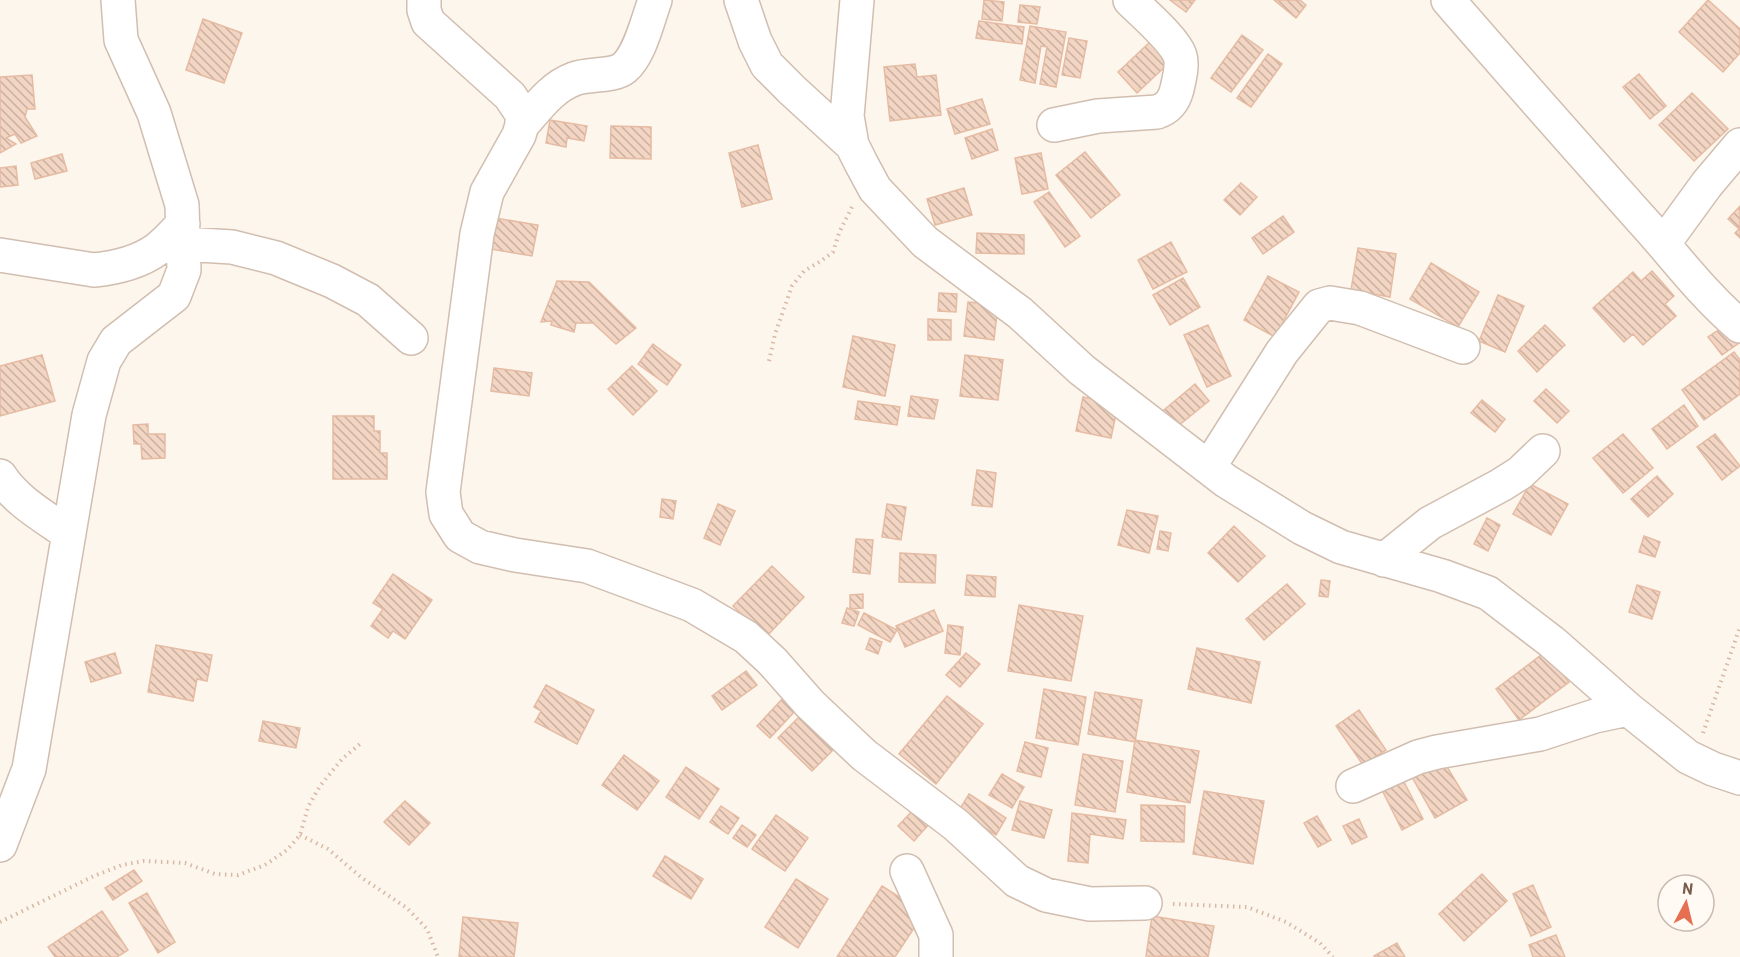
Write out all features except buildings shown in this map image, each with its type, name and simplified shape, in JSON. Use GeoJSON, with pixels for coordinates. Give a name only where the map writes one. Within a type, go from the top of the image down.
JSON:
{"type":"FeatureCollection","features":[{"type":"Feature","properties":{"kind":"street"},"geometry":{"type":"LineString","coordinates":[[0,845],[29,769],[89,415],[104,361],[116,341],[174,296],[184,270],[182,205],[154,113],[121,40],[118,0]]}},
{"type":"Feature","properties":{"kind":"street"},"geometry":{"type":"LineString","coordinates":[[424,0],[428,22],[510,96],[522,114],[519,135],[487,192],[477,234],[443,492],[446,514],[460,536],[480,548],[587,566],[692,605],[746,638],[772,661],[810,704],[864,755],[956,825],[1017,881],[1046,895],[1090,904],[1145,903]]}},
{"type":"Feature","properties":{"kind":"street"},"geometry":{"type":"LineString","coordinates":[[522,124],[553,90],[575,78],[617,72],[624,68],[631,61],[642,37],[655,0]]}},
{"type":"Feature","properties":{"kind":"street"},"geometry":{"type":"LineString","coordinates":[[741,0],[755,41],[768,65],[852,145]]}},
{"type":"Feature","properties":{"kind":"street"},"geometry":{"type":"LineString","coordinates":[[857,0],[847,116],[852,145],[875,189],[925,242],[1020,313],[1083,370],[1226,481],[1302,528],[1341,547],[1442,576],[1488,593],[1552,642],[1628,709],[1688,757],[1740,778]]}},
{"type":"Feature","properties":{"kind":"street"},"geometry":{"type":"LineString","coordinates":[[1054,125],[1098,116],[1157,112],[1165,109],[1174,99],[1179,80],[1181,57],[1174,44],[1130,0]]}},
{"type":"Feature","properties":{"kind":"street"},"geometry":{"type":"LineString","coordinates":[[1448,0],[1664,243],[1705,293],[1740,326]]}},
{"type":"Feature","properties":{"kind":"street"},"geometry":{"type":"LineString","coordinates":[[1664,243],[1707,184],[1740,145]]}},
{"type":"Feature","properties":{"kind":"street"},"geometry":{"type":"LineString","coordinates":[[0,255],[94,270],[106,269],[155,251],[168,240],[183,234],[276,258],[332,281],[369,300],[411,338]]}},
{"type":"Feature","properties":{"kind":"street"},"geometry":{"type":"LineString","coordinates":[[1209,467],[1282,352],[1319,306],[1330,303],[1360,308],[1463,347]]}},
{"type":"Feature","properties":{"kind":"street"},"geometry":{"type":"LineString","coordinates":[[1384,560],[1430,523],[1520,473],[1543,451]]}},
{"type":"Feature","properties":{"kind":"street"},"geometry":{"type":"LineString","coordinates":[[0,476],[30,508],[69,534]]}},
{"type":"Feature","properties":{"kind":"street"},"geometry":{"type":"LineString","coordinates":[[1353,786],[1418,757],[1540,734],[1595,716],[1628,709]]}},
{"type":"Feature","properties":{"kind":"street"},"geometry":{"type":"LineString","coordinates":[[907,871],[936,935],[936,957]]}},
{"type":"Feature","properties":{"kind":"path"},"geometry":{"type":"LineString","coordinates":[[770,361],[775,334],[792,286],[804,271],[833,252],[848,213],[869,177]]}},
{"type":"Feature","properties":{"kind":"path"},"geometry":{"type":"LineString","coordinates":[[1695,760],[1740,627]]}},
{"type":"Feature","properties":{"kind":"path"},"geometry":{"type":"LineString","coordinates":[[0,922],[94,876],[122,865],[144,861],[185,863],[214,874],[238,875],[265,865],[287,850],[300,835],[308,807],[320,786],[342,759],[360,744]]}},
{"type":"Feature","properties":{"kind":"path"},"geometry":{"type":"LineString","coordinates":[[300,835],[328,849],[362,878],[407,908],[427,929],[438,957]]}},
{"type":"Feature","properties":{"kind":"path"},"geometry":{"type":"LineString","coordinates":[[1145,903],[1247,907],[1286,922],[1320,943],[1333,957]]}}]}
